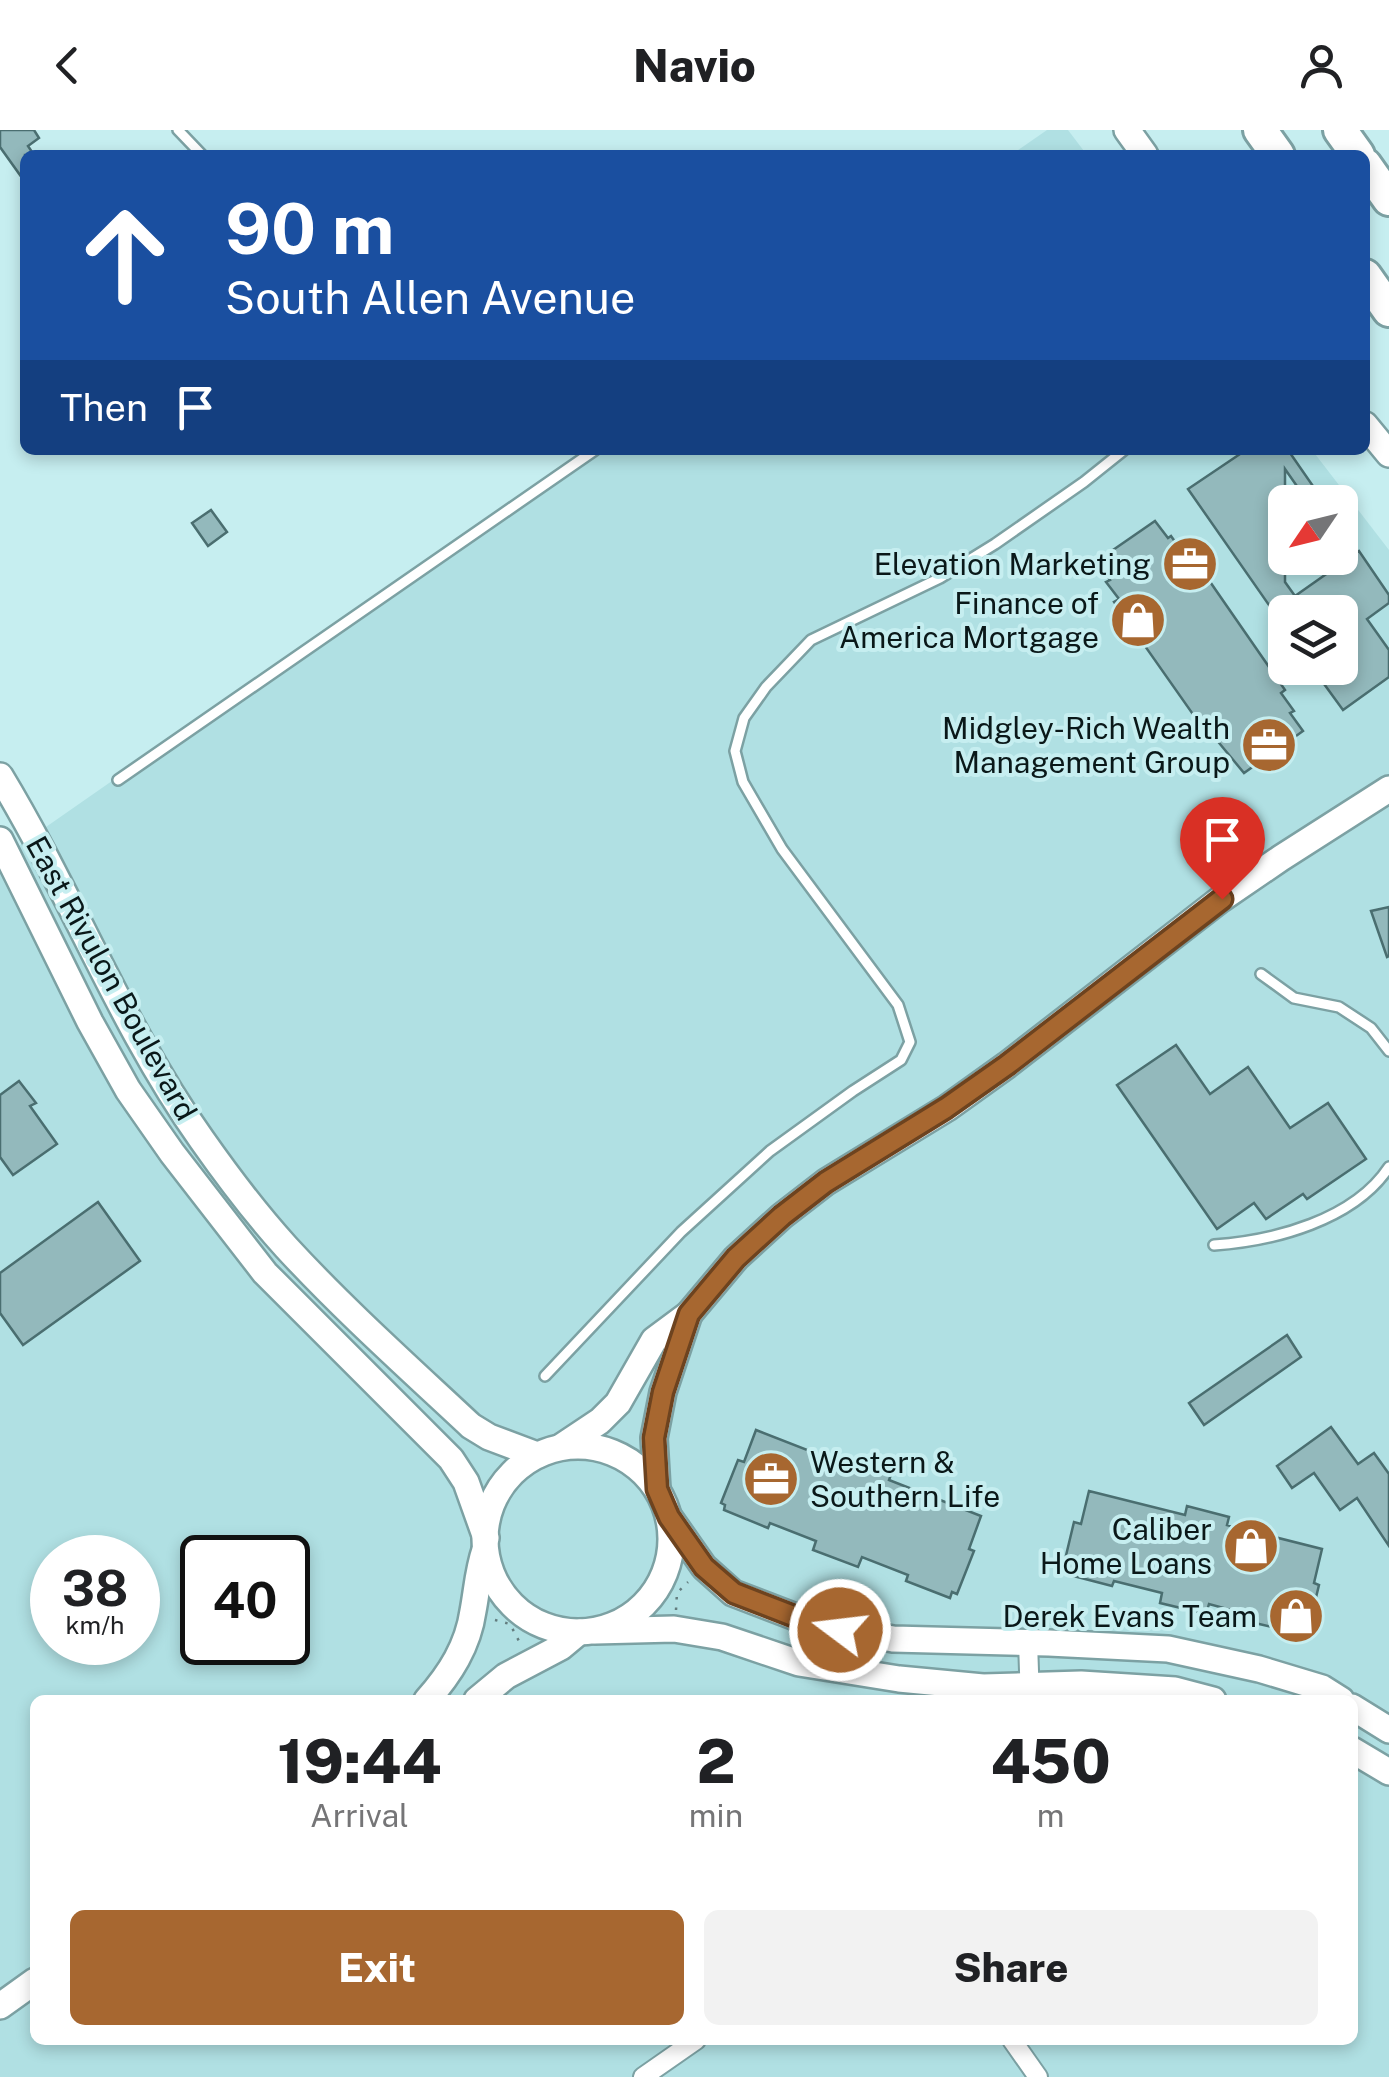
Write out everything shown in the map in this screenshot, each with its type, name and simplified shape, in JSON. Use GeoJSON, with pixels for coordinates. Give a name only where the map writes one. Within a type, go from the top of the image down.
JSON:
{"type":"FeatureCollection","features":[{"type":"Feature","properties":{"kind":"highway"},"geometry":{"type":"LineString","coordinates":[[1370,172],[1389,198]]}},
{"type":"Feature","properties":{"kind":"highway"},"geometry":{"type":"LineString","coordinates":[[1370,283],[1389,310]]}},
{"type":"Feature","properties":{"kind":"street"},"geometry":{"type":"LineString","coordinates":[[1370,430],[1389,454]]}},
{"type":"Feature","properties":{"kind":"street","name":"East Rivulon Boulevard"},"geometry":{"type":"LineString","coordinates":[[0,776],[142,1045],[201,1138],[269,1226],[338,1300],[471,1426],[489,1437],[549,1451]]}},
{"type":"Feature","properties":{"kind":"street"},"geometry":{"type":"LineString","coordinates":[[431,1695],[450,1674],[462,1648],[473,1614],[489,1514],[499,1490],[516,1470],[600,1421],[618,1403],[654,1340],[689,1314],[736,1258],[826,1182],[962,1097],[1202,912],[1389,789]]}},
{"type":"Feature","properties":{"kind":"street","name":"East Rivulon Boulevard"},"geometry":{"type":"LineString","coordinates":[[5,848],[90,1022],[128,1090],[265,1274],[452,1459],[466,1482],[486,1543]]}},
{"type":"Feature","properties":{"kind":"street"},"geometry":{"type":"LineString","coordinates":[[657,1489],[654,1438],[663,1392],[689,1314]]}},
{"type":"Feature","properties":{"kind":"street"},"geometry":{"type":"LineString","coordinates":[[549,1451],[588,1446],[615,1453],[638,1468],[657,1489],[669,1517],[704,1567],[734,1593],[814,1624],[893,1639],[1168,1649],[1258,1668],[1333,1695]]}},
{"type":"Feature","properties":{"kind":"street"},"geometry":{"type":"LineString","coordinates":[[482,1695],[506,1676],[587,1631],[624,1620],[647,1602],[668,1562],[669,1517]]}},
{"type":"Feature","properties":{"kind":"street"},"geometry":{"type":"LineString","coordinates":[[486,1543],[490,1568],[504,1594],[524,1614],[550,1628],[674,1630],[722,1637],[799,1663],[1030,1693],[1081,1684],[1175,1690],[1194,1695]]}},
{"type":"Feature","properties":{"kind":"street"},"geometry":{"type":"LineString","coordinates":[[1028,1642],[1030,1693]]}},
{"type":"Feature","properties":{"kind":"street"},"geometry":{"type":"LineString","coordinates":[[1358,1711],[1389,1730]]}},
{"type":"Feature","properties":{"kind":"street"},"geometry":{"type":"LineString","coordinates":[[1358,1754],[1389,1772]]}},
{"type":"Feature","properties":{"kind":"street"},"geometry":{"type":"LineString","coordinates":[[0,2006],[30,1985]]}},
{"type":"Feature","properties":{"kind":"street"},"geometry":{"type":"LineString","coordinates":[[643,2077],[689,2045]]}},
{"type":"Feature","properties":{"kind":"street"},"geometry":{"type":"LineString","coordinates":[[1016,2045],[1038,2077]]}},
{"type":"Feature","properties":{"kind":"lane"},"geometry":{"type":"LineString","coordinates":[[178,130],[197,150]]}},
{"type":"Feature","properties":{"kind":"lane"},"geometry":{"type":"LineString","coordinates":[[118,780],[588,455]]}},
{"type":"Feature","properties":{"kind":"lane"},"geometry":{"type":"LineString","coordinates":[[545,1376],[681,1232],[770,1152],[902,1060],[910,1042],[898,1005],[782,849],[744,782],[736,751],[744,718],[766,687],[811,640],[940,578],[995,544],[1118,455]]}},
{"type":"Feature","properties":{"kind":"lane"},"geometry":{"type":"LineString","coordinates":[[5,848],[37,843]]}},
{"type":"Feature","properties":{"kind":"lane"},"geometry":{"type":"LineString","coordinates":[[1261,974],[1294,998],[1339,1007],[1371,1028],[1389,1052]]}},
{"type":"Feature","properties":{"kind":"lane"},"geometry":{"type":"LineString","coordinates":[[1214,1246],[1248,1243],[1320,1220],[1376,1184],[1389,1167]]}},
{"type":"Feature","properties":{"kind":"lane"},"geometry":{"type":"LineString","coordinates":[[244,1247],[269,1226]]}},
{"type":"Feature","properties":{"kind":"path"},"geometry":{"type":"LineString","coordinates":[[675,1616],[677,1593],[696,1576]]}},
{"type":"Feature","properties":{"kind":"path"},"geometry":{"type":"LineString","coordinates":[[496,1620],[510,1624],[524,1648]]}},
{"type":"Feature","properties":{"kind":"shaded area"},"geometry":{"type":"Polygon","coordinates":[[[1047,130],[1068,130],[1083,150],[1018,150],[1047,130]]]}},
{"type":"Feature","properties":{"kind":"shaded area"},"geometry":{"type":"Polygon","coordinates":[[[580,455],[1316,455],[1339,485],[1268,485],[1268,575],[1358,575],[1358,510],[1389,550],[1389,2077],[0,2077],[0,859],[580,455]]]}},
{"type":"Feature","properties":{"kind":"building"},"geometry":{"type":"Polygon","coordinates":[[[0,130],[34,130],[39,138],[28,146],[31,150],[20,150],[20,175],[0,147],[0,130]]]}},
{"type":"Feature","properties":{"kind":"building"},"geometry":{"type":"Polygon","coordinates":[[[1239,455],[1291,455],[1312,485],[1296,485],[1285,469],[1285,485],[1268,485],[1268,575],[1285,575],[1294,595],[1268,595],[1268,604],[1188,489],[1239,455]]]}},
{"type":"Feature","properties":{"kind":"building"},"geometry":{"type":"Polygon","coordinates":[[[211,510],[227,532],[208,546],[192,523],[211,510]]]}},
{"type":"Feature","properties":{"kind":"building"},"geometry":{"type":"Polygon","coordinates":[[[1155,521],[1183,553],[1188,550],[1268,665],[1268,685],[1282,685],[1285,690],[1281,693],[1303,731],[1244,773],[1215,738],[1211,740],[1114,602],[1119,599],[1097,561],[1155,521]]]}},
{"type":"Feature","properties":{"kind":"building"},"geometry":{"type":"Polygon","coordinates":[[[1359,551],[1389,595],[1389,603],[1367,619],[1389,650],[1389,677],[1343,710],[1325,685],[1358,685],[1358,595],[1296,595],[1325,575],[1358,575],[1359,551]]]}},
{"type":"Feature","properties":{"kind":"building"},"geometry":{"type":"Polygon","coordinates":[[[1389,907],[1389,956],[1387,957],[1371,911],[1389,907]]]}},
{"type":"Feature","properties":{"kind":"building"},"geometry":{"type":"Polygon","coordinates":[[[1176,1045],[1210,1094],[1248,1067],[1290,1128],[1328,1103],[1366,1159],[1307,1199],[1303,1194],[1266,1219],[1254,1203],[1217,1229],[1117,1085],[1176,1045]]]}},
{"type":"Feature","properties":{"kind":"building"},"geometry":{"type":"Polygon","coordinates":[[[19,1081],[36,1103],[30,1106],[57,1144],[13,1175],[0,1157],[0,1095],[19,1081]]]}},
{"type":"Feature","properties":{"kind":"building"},"geometry":{"type":"Polygon","coordinates":[[[98,1202],[140,1261],[23,1345],[0,1313],[0,1273],[98,1202]]]}},
{"type":"Feature","properties":{"kind":"building"},"geometry":{"type":"Polygon","coordinates":[[[1287,1335],[1301,1357],[1204,1425],[1189,1403],[1287,1335]]]}},
{"type":"Feature","properties":{"kind":"building"},"geometry":{"type":"Polygon","coordinates":[[[1331,1427],[1358,1464],[1374,1453],[1389,1474],[1389,1546],[1357,1498],[1340,1510],[1314,1473],[1292,1488],[1277,1466],[1331,1427]]]}},
{"type":"Feature","properties":{"kind":"building"},"geometry":{"type":"Polygon","coordinates":[[[756,1430],[848,1466],[852,1457],[892,1472],[889,1480],[981,1516],[969,1549],[974,1551],[957,1594],[952,1592],[950,1598],[906,1581],[908,1575],[862,1557],[858,1567],[813,1550],[816,1541],[770,1523],[768,1528],[724,1510],[721,1503],[738,1460],[744,1462],[756,1430]]]}},
{"type":"Feature","properties":{"kind":"building"},"geometry":{"type":"Polygon","coordinates":[[[1089,1491],[1185,1515],[1187,1506],[1229,1517],[1227,1525],[1322,1549],[1314,1583],[1319,1585],[1308,1630],[1303,1629],[1301,1634],[1255,1623],[1257,1617],[1209,1604],[1206,1614],[1160,1603],[1162,1593],[1066,1574],[1067,1569],[1063,1568],[1074,1522],[1081,1524],[1089,1491]]]}},
{"type":"Feature","properties":{"kind":"place","name":"Elevation Marketing"},"geometry":{"type":"Point","coordinates":[1190,564]}},
{"type":"Feature","properties":{"kind":"place","name":"Finance of America Mortgage"},"geometry":{"type":"Point","coordinates":[1138,620]}},
{"type":"Feature","properties":{"kind":"place","name":"Midgley-Rich Wealth Management Group"},"geometry":{"type":"Point","coordinates":[1269,745]}},
{"type":"Feature","properties":{"kind":"place","name":"Western & Southern Life"},"geometry":{"type":"Point","coordinates":[771,1479]}},
{"type":"Feature","properties":{"kind":"place","name":"Caliber Home Loans"},"geometry":{"type":"Point","coordinates":[1251,1546]}},
{"type":"Feature","properties":{"kind":"place","name":"Derek Evans Team"},"geometry":{"type":"Point","coordinates":[1296,1616]}},
{"type":"Feature","properties":{"kind":"route"},"geometry":{"type":"LineString","coordinates":[[840,1630],[766,1608],[734,1593],[704,1567],[669,1517],[657,1489],[654,1438],[663,1392],[689,1314],[736,1258],[782,1216],[826,1182],[1007,1065],[1222,899]]}}]}
